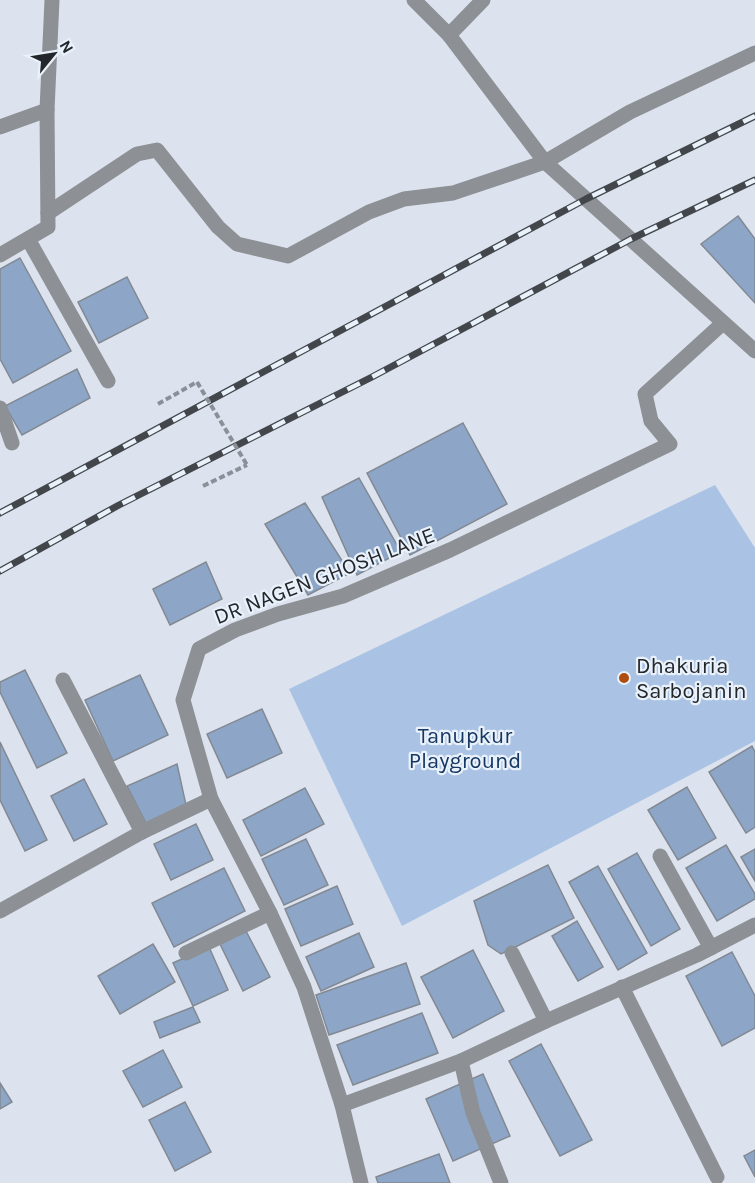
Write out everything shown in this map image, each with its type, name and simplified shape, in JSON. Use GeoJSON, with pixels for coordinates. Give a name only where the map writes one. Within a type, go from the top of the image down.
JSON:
{"type":"FeatureCollection","features":[{"type":"Feature","properties":{"kind":"street"},"geometry":{"type":"LineString","coordinates":[[0,255],[48,227],[47,110],[52,0]]}},
{"type":"Feature","properties":{"kind":"street"},"geometry":{"type":"LineString","coordinates":[[414,0],[448,35],[545,162],[755,351]]}},
{"type":"Feature","properties":{"kind":"street"},"geometry":{"type":"LineString","coordinates":[[448,35],[483,0]]}},
{"type":"Feature","properties":{"kind":"street"},"geometry":{"type":"LineString","coordinates":[[48,213],[137,154],[157,150],[218,227],[237,244],[288,256],[369,212],[404,199],[453,193],[545,162],[630,112],[755,53]]}},
{"type":"Feature","properties":{"kind":"street"},"geometry":{"type":"LineString","coordinates":[[0,127],[47,110]]}},
{"type":"Feature","properties":{"kind":"street"},"geometry":{"type":"LineString","coordinates":[[28,239],[108,381]]}},
{"type":"Feature","properties":{"kind":"street","name":"DR NAGEN GHOSH LANE"},"geometry":{"type":"LineString","coordinates":[[361,1183],[342,1105],[304,987],[270,913],[211,799],[183,700],[199,649],[235,630],[278,614],[343,596],[439,555],[670,444],[651,421],[645,394],[723,323]]}},
{"type":"Feature","properties":{"kind":"street"},"geometry":{"type":"LineString","coordinates":[[0,408],[12,443]]}},
{"type":"Feature","properties":{"kind":"street"},"geometry":{"type":"LineString","coordinates":[[63,680],[142,832]]}},
{"type":"Feature","properties":{"kind":"street"},"geometry":{"type":"LineString","coordinates":[[0,911],[142,832],[211,799]]}},
{"type":"Feature","properties":{"kind":"street"},"geometry":{"type":"LineString","coordinates":[[660,856],[711,948]]}},
{"type":"Feature","properties":{"kind":"street"},"geometry":{"type":"LineString","coordinates":[[186,953],[270,913]]}},
{"type":"Feature","properties":{"kind":"street"},"geometry":{"type":"LineString","coordinates":[[342,1105],[461,1061],[711,948],[755,925]]}},
{"type":"Feature","properties":{"kind":"street"},"geometry":{"type":"LineString","coordinates":[[512,953],[546,1021]]}},
{"type":"Feature","properties":{"kind":"street"},"geometry":{"type":"LineString","coordinates":[[622,987],[717,1177]]}},
{"type":"Feature","properties":{"kind":"street"},"geometry":{"type":"LineString","coordinates":[[461,1061],[473,1113],[501,1183]]}},
{"type":"Feature","properties":{"kind":"path"},"geometry":{"type":"LineString","coordinates":[[158,404],[197,382],[247,465],[203,486]]}},
{"type":"Feature","properties":{"kind":"green space","name":"Tanupkur Playground"},"geometry":{"type":"Polygon","coordinates":[[[715,485],[755,548],[755,741],[402,926],[289,689],[715,485]]]}},
{"type":"Feature","properties":{"kind":"building"},"geometry":{"type":"Polygon","coordinates":[[[738,216],[755,239],[755,303],[701,244],[738,216]]]}},
{"type":"Feature","properties":{"kind":"building"},"geometry":{"type":"Polygon","coordinates":[[[20,258],[71,351],[13,383],[0,359],[0,269],[20,258]]]}},
{"type":"Feature","properties":{"kind":"building"},"geometry":{"type":"Polygon","coordinates":[[[127,277],[148,318],[99,343],[78,302],[127,277]]]}},
{"type":"Feature","properties":{"kind":"building"},"geometry":{"type":"Polygon","coordinates":[[[77,369],[90,398],[22,435],[5,406],[77,369]]]}},
{"type":"Feature","properties":{"kind":"building"},"geometry":{"type":"Polygon","coordinates":[[[463,423],[507,504],[410,555],[367,473],[463,423]]]}},
{"type":"Feature","properties":{"kind":"building"},"geometry":{"type":"Polygon","coordinates":[[[359,478],[401,552],[357,575],[322,497],[359,478]]]}},
{"type":"Feature","properties":{"kind":"building"},"geometry":{"type":"Polygon","coordinates":[[[305,503],[350,573],[308,595],[265,524],[305,503]]]}},
{"type":"Feature","properties":{"kind":"building"},"geometry":{"type":"Polygon","coordinates":[[[206,562],[222,599],[170,625],[153,589],[206,562]]]}},
{"type":"Feature","properties":{"kind":"building"},"geometry":{"type":"Polygon","coordinates":[[[25,670],[67,753],[37,768],[0,692],[0,682],[25,670]]]}},
{"type":"Feature","properties":{"kind":"building"},"geometry":{"type":"Polygon","coordinates":[[[140,675],[168,735],[113,761],[85,700],[140,675]]]}},
{"type":"Feature","properties":{"kind":"building"},"geometry":{"type":"Polygon","coordinates":[[[262,709],[282,753],[227,778],[207,734],[262,709]]]}},
{"type":"Feature","properties":{"kind":"building"},"geometry":{"type":"Polygon","coordinates":[[[0,742],[47,840],[25,851],[0,800],[0,742]]]}},
{"type":"Feature","properties":{"kind":"building"},"geometry":{"type":"Polygon","coordinates":[[[752,746],[755,752],[755,827],[746,833],[709,772],[752,746]]]}},
{"type":"Feature","properties":{"kind":"building"},"geometry":{"type":"Polygon","coordinates":[[[177,764],[186,805],[146,823],[127,786],[177,764]]]}},
{"type":"Feature","properties":{"kind":"building"},"geometry":{"type":"Polygon","coordinates":[[[84,779],[107,824],[74,841],[51,796],[84,779]]]}},
{"type":"Feature","properties":{"kind":"building"},"geometry":{"type":"Polygon","coordinates":[[[687,787],[716,838],[678,860],[648,810],[687,787]]]}},
{"type":"Feature","properties":{"kind":"building"},"geometry":{"type":"Polygon","coordinates":[[[305,788],[324,824],[261,856],[243,820],[305,788]]]}},
{"type":"Feature","properties":{"kind":"building"},"geometry":{"type":"Polygon","coordinates":[[[196,824],[213,860],[171,880],[154,844],[196,824]]]}},
{"type":"Feature","properties":{"kind":"building"},"geometry":{"type":"Polygon","coordinates":[[[306,839],[328,885],[284,905],[262,859],[306,839]]]}},
{"type":"Feature","properties":{"kind":"building"},"geometry":{"type":"Polygon","coordinates":[[[726,845],[755,894],[755,899],[717,921],[686,868],[726,845]]]}},
{"type":"Feature","properties":{"kind":"building"},"geometry":{"type":"Polygon","coordinates":[[[755,849],[755,881],[741,857],[755,849]]]}},
{"type":"Feature","properties":{"kind":"building"},"geometry":{"type":"Polygon","coordinates":[[[637,853],[680,929],[651,946],[608,869],[637,853]]]}},
{"type":"Feature","properties":{"kind":"building"},"geometry":{"type":"Polygon","coordinates":[[[548,865],[574,918],[501,954],[488,945],[474,901],[548,865]]]}},
{"type":"Feature","properties":{"kind":"building"},"geometry":{"type":"Polygon","coordinates":[[[598,866],[647,953],[618,970],[569,882],[598,866]]]}},
{"type":"Feature","properties":{"kind":"building"},"geometry":{"type":"Polygon","coordinates":[[[224,868],[245,911],[174,947],[152,903],[224,868]]]}},
{"type":"Feature","properties":{"kind":"building"},"geometry":{"type":"Polygon","coordinates":[[[337,886],[353,924],[301,946],[285,909],[337,886]]]}},
{"type":"Feature","properties":{"kind":"building"},"geometry":{"type":"Polygon","coordinates":[[[577,921],[603,967],[578,981],[552,936],[577,921]]]}},
{"type":"Feature","properties":{"kind":"building"},"geometry":{"type":"Polygon","coordinates":[[[246,931],[270,977],[243,991],[220,944],[246,931]]]}},
{"type":"Feature","properties":{"kind":"building"},"geometry":{"type":"Polygon","coordinates":[[[359,933],[374,967],[321,991],[306,957],[359,933]]]}},
{"type":"Feature","properties":{"kind":"building"},"geometry":{"type":"Polygon","coordinates":[[[153,944],[175,982],[120,1014],[98,976],[153,944]]]}},
{"type":"Feature","properties":{"kind":"building"},"geometry":{"type":"Polygon","coordinates":[[[209,947],[228,990],[193,1006],[173,963],[209,947]]]}},
{"type":"Feature","properties":{"kind":"building"},"geometry":{"type":"Polygon","coordinates":[[[473,950],[504,1011],[453,1038],[421,977],[473,950]]]}},
{"type":"Feature","properties":{"kind":"building"},"geometry":{"type":"Polygon","coordinates":[[[732,952],[755,996],[755,1028],[722,1046],[686,976],[732,952]]]}},
{"type":"Feature","properties":{"kind":"building"},"geometry":{"type":"Polygon","coordinates":[[[406,963],[420,1004],[329,1035],[316,995],[406,963]]]}},
{"type":"Feature","properties":{"kind":"building"},"geometry":{"type":"Polygon","coordinates":[[[193,1007],[200,1022],[160,1038],[154,1022],[193,1007]]]}},
{"type":"Feature","properties":{"kind":"building"},"geometry":{"type":"Polygon","coordinates":[[[422,1013],[438,1053],[353,1085],[337,1045],[422,1013]]]}},
{"type":"Feature","properties":{"kind":"building"},"geometry":{"type":"Polygon","coordinates":[[[541,1044],[592,1140],[560,1156],[509,1061],[541,1044]]]}},
{"type":"Feature","properties":{"kind":"building"},"geometry":{"type":"Polygon","coordinates":[[[163,1050],[182,1087],[143,1107],[123,1071],[163,1050]]]}},
{"type":"Feature","properties":{"kind":"building"},"geometry":{"type":"Polygon","coordinates":[[[483,1074],[510,1136],[453,1161],[426,1099],[483,1074]]]}},
{"type":"Feature","properties":{"kind":"building"},"geometry":{"type":"Polygon","coordinates":[[[0,1083],[12,1102],[0,1109],[0,1083]]]}},
{"type":"Feature","properties":{"kind":"building"},"geometry":{"type":"Polygon","coordinates":[[[185,1102],[211,1152],[175,1171],[149,1120],[185,1102]]]}},
{"type":"Feature","properties":{"kind":"building"},"geometry":{"type":"Polygon","coordinates":[[[755,1150],[755,1177],[744,1156],[755,1150]]]}},
{"type":"Feature","properties":{"kind":"building"},"geometry":{"type":"Polygon","coordinates":[[[439,1154],[450,1183],[378,1183],[376,1177],[439,1154]]]}},
{"type":"Feature","properties":{"kind":"railway"},"geometry":{"type":"LineString","coordinates":[[0,513],[586,199],[755,116]]}},
{"type":"Feature","properties":{"kind":"railway"},"geometry":{"type":"LineString","coordinates":[[0,571],[119,505],[372,377],[631,239],[755,180]]}},
{"type":"Feature","properties":{"kind":"place","name":"Dhakuria Sarbojanin"},"geometry":{"type":"Point","coordinates":[624,678]}}]}
